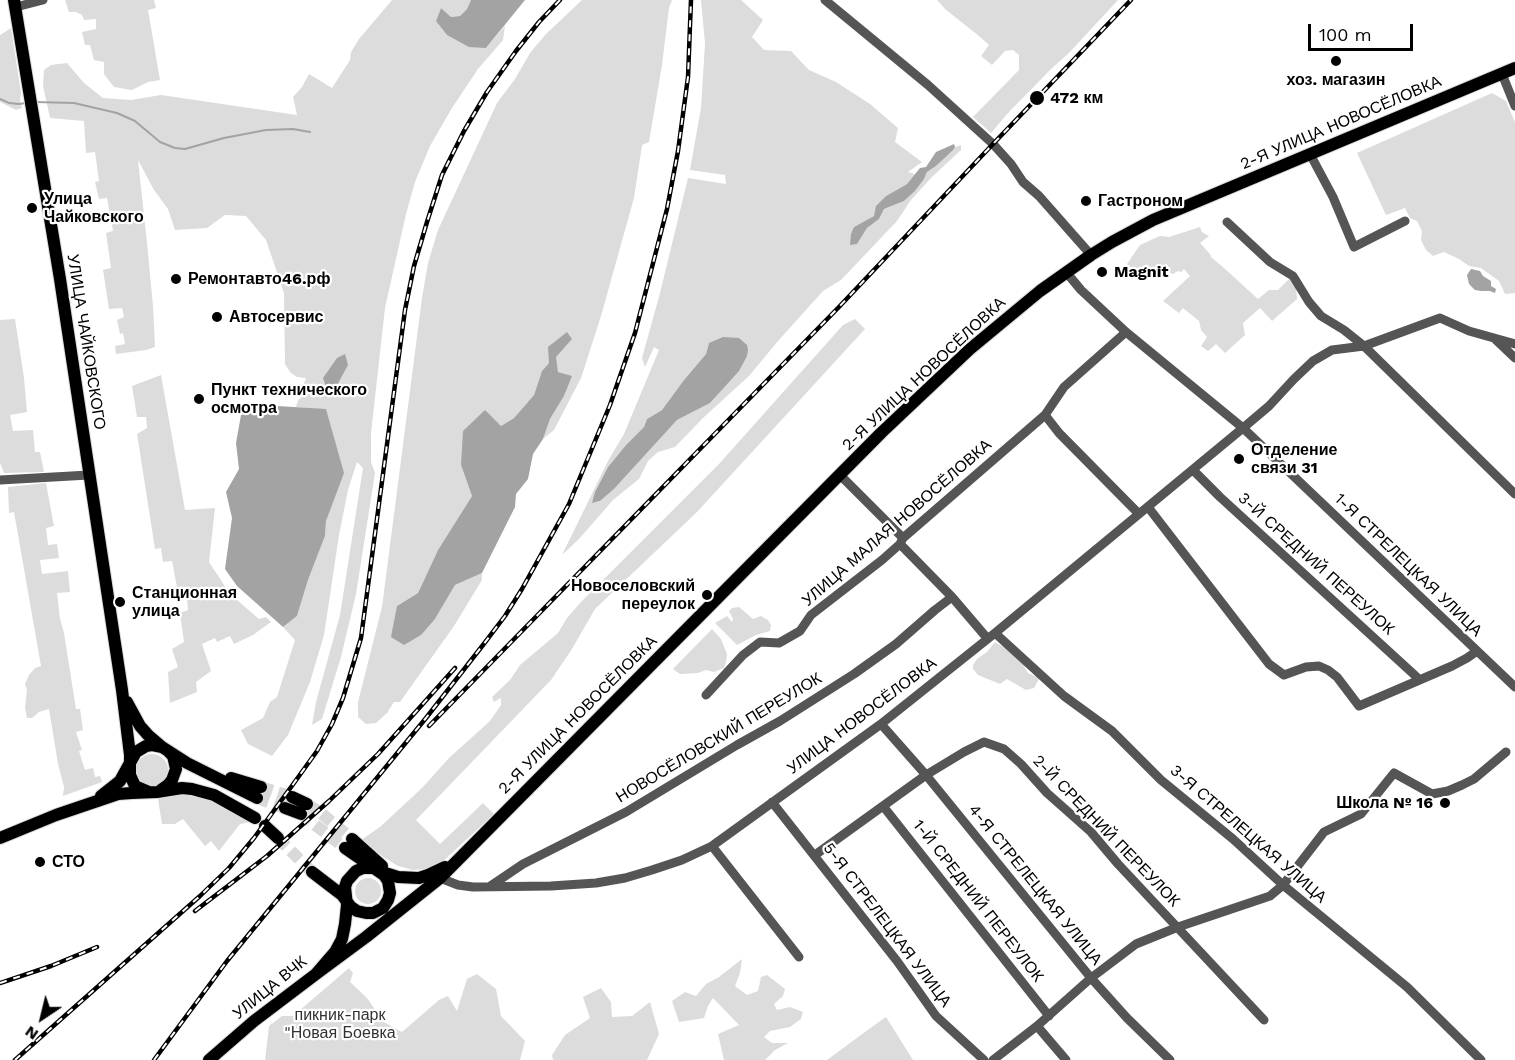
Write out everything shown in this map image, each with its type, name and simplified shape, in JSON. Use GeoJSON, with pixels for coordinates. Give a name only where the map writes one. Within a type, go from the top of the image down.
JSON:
{"type":"FeatureCollection","features":[{"type":"Feature","properties":{"kind":"main road","name":"УЛИЦА ЧАЙКОВСКОГО"},"geometry":{"type":"LineString","coordinates":[[15,4],[122,690],[130,755],[129,764]]}},
{"type":"Feature","properties":{"kind":"main road","name":"2-Я УЛИЦА НОВОСЁЛОВКА"},"geometry":{"type":"LineString","coordinates":[[316,974],[440,878],[881,433],[970,349],[1066,272],[1112,242],[1153,220],[1515,68]]}},
{"type":"Feature","properties":{"kind":"main road","name":"УЛИЦА ЧАЙКОВСКОГО"},"geometry":{"type":"LineString","coordinates":[[122,690],[140,726],[165,749],[201,770],[259,792]]}},
{"type":"Feature","properties":{"kind":"main road"},"geometry":{"type":"LineString","coordinates":[[90,803],[116,785],[125,773],[132,757],[141,748],[152,745],[165,749],[173,756],[174,775],[168,785],[153,792],[135,786],[130,775],[129,764]]}},
{"type":"Feature","properties":{"kind":"main road"},"geometry":{"type":"LineString","coordinates":[[0,838],[118,794],[182,788],[203,791],[236,806],[260,822],[278,838]]}},
{"type":"Feature","properties":{"kind":"main road"},"geometry":{"type":"LineString","coordinates":[[288,803],[304,809]]}},
{"type":"Feature","properties":{"kind":"main road"},"geometry":{"type":"LineString","coordinates":[[366,937],[388,900],[390,888],[384,875],[348,844],[363,850],[387,869],[411,878]]}},
{"type":"Feature","properties":{"kind":"main road","name":"2-Я УЛИЦА НОВОСЁЛОВКА"},"geometry":{"type":"LineString","coordinates":[[376,870],[398,877],[419,878],[438,871],[461,856]]}},
{"type":"Feature","properties":{"kind":"main road"},"geometry":{"type":"LineString","coordinates":[[346,900],[345,887],[351,875],[363,868],[376,870]]}},
{"type":"Feature","properties":{"kind":"main road"},"geometry":{"type":"LineString","coordinates":[[345,924],[336,900],[312,872],[342,895],[357,911],[366,914],[373,913],[384,907]]}},
{"type":"Feature","properties":{"kind":"main road","name":"2-Я УЛИЦА НОВОСЁЛОВКА"},"geometry":{"type":"LineString","coordinates":[[384,907],[428,888]]}},
{"type":"Feature","properties":{"kind":"main road","name":"УЛИЦА ВЧК"},"geometry":{"type":"LineString","coordinates":[[209,1060],[254,1021],[316,974],[342,939],[346,900]]}},
{"type":"Feature","properties":{"kind":"street"},"geometry":{"type":"LineString","coordinates":[[15,4],[43,0]]}},
{"type":"Feature","properties":{"kind":"street"},"geometry":{"type":"LineString","coordinates":[[825,0],[928,85],[993,144],[1023,182],[1039,196],[1091,255]]}},
{"type":"Feature","properties":{"kind":"street"},"geometry":{"type":"LineString","coordinates":[[1502,74],[1515,106]]}},
{"type":"Feature","properties":{"kind":"street"},"geometry":{"type":"LineString","coordinates":[[1310,154],[1333,197],[1354,247],[1405,221]]}},
{"type":"Feature","properties":{"kind":"street"},"geometry":{"type":"LineString","coordinates":[[1227,222],[1270,262],[1293,276],[1309,302],[1321,316],[1364,346],[1515,494]]}},
{"type":"Feature","properties":{"kind":"street","name":"1-Я СТРЕЛЕЦКАЯ УЛИЦА"},"geometry":{"type":"LineString","coordinates":[[1066,272],[1126,332],[1243,428],[1515,687]]}},
{"type":"Feature","properties":{"kind":"street","name":"УЛИЦА НОВОСЁЛОВКА"},"geometry":{"type":"LineString","coordinates":[[440,878],[458,885],[489,887],[596,883],[652,870],[682,860],[712,846],[881,724],[991,636],[1269,406],[1313,361],[1332,350],[1364,346],[1440,318],[1469,331],[1494,338]]}},
{"type":"Feature","properties":{"kind":"street","name":"УЛИЦА МАЛАЯ НОВОСЁЛОВКА"},"geometry":{"type":"LineString","coordinates":[[706,695],[743,655],[760,642],[779,643],[800,631],[811,615],[882,560],[1045,415],[1064,387],[1126,332]]}},
{"type":"Feature","properties":{"kind":"street"},"geometry":{"type":"LineString","coordinates":[[1494,338],[1515,344]]}},
{"type":"Feature","properties":{"kind":"street"},"geometry":{"type":"LineString","coordinates":[[1494,338],[1515,358]]}},
{"type":"Feature","properties":{"kind":"street"},"geometry":{"type":"LineString","coordinates":[[1045,415],[1059,434],[1139,514]]}},
{"type":"Feature","properties":{"kind":"street","name":"3-Й СРЕДНИЙ ПЕРЕУЛОК"},"geometry":{"type":"LineString","coordinates":[[1193,470],[1420,680]]}},
{"type":"Feature","properties":{"kind":"street"},"geometry":{"type":"LineString","coordinates":[[0,480],[89,475]]}},
{"type":"Feature","properties":{"kind":"street","name":"3-Я СТРЕЛЕЦКАЯ УЛИЦА"},"geometry":{"type":"LineString","coordinates":[[840,475],[991,636],[1064,696],[1112,731],[1161,780],[1407,987],[1481,1060]]}},
{"type":"Feature","properties":{"kind":"street"},"geometry":{"type":"LineString","coordinates":[[1148,507],[1269,664],[1284,675],[1306,667],[1318,666],[1328,670],[1337,677],[1359,706],[1420,680],[1477,651]]}},
{"type":"Feature","properties":{"kind":"street","name":"НОВОСЁЛОВСКИЙ ПЕРЕУЛОК"},"geometry":{"type":"LineString","coordinates":[[489,887],[523,864],[626,812],[780,721],[897,644],[952,597]]}},
{"type":"Feature","properties":{"kind":"street","name":"4-Я СТРЕЛЕЦКАЯ УЛИЦА"},"geometry":{"type":"LineString","coordinates":[[881,724],[926,775],[1091,978],[1127,1018],[1170,1060]]}},
{"type":"Feature","properties":{"kind":"street","name":"2-Й СРЕДНИЙ ПЕРЕУЛОК"},"geometry":{"type":"LineString","coordinates":[[815,855],[926,775],[964,752],[984,742],[1004,749],[1047,793],[1091,832],[1118,864],[1264,1020]]}},
{"type":"Feature","properties":{"kind":"street"},"geometry":{"type":"LineString","coordinates":[[993,1060],[1037,1026],[1091,978],[1136,944],[1178,927],[1270,896],[1283,885],[1324,832],[1361,814],[1394,773],[1432,795],[1448,791],[1474,779],[1506,752]]}},
{"type":"Feature","properties":{"kind":"street","name":"5-Я СТРЕЛЕЦКАЯ УЛИЦА"},"geometry":{"type":"LineString","coordinates":[[772,802],[897,961],[936,1016],[984,1060]]}},
{"type":"Feature","properties":{"kind":"street","name":"1-Й СРЕДНИЙ ПЕРЕУЛОК"},"geometry":{"type":"LineString","coordinates":[[883,806],[1048,1016]]}},
{"type":"Feature","properties":{"kind":"street"},"geometry":{"type":"LineString","coordinates":[[712,846],[799,957]]}},
{"type":"Feature","properties":{"kind":"street"},"geometry":{"type":"LineString","coordinates":[[1037,1026],[1066,1060]]}},
{"type":"Feature","properties":{"kind":"green space"},"geometry":{"type":"Polygon","coordinates":[[[65,0],[154,0],[156,8],[148,10],[160,80],[148,82],[132,90],[114,87],[104,74],[104,62],[94,60],[90,45],[85,45],[82,32],[96,29],[96,19],[84,20],[82,15],[69,12],[65,0]]]}},
{"type":"Feature","properties":{"kind":"green space"},"geometry":{"type":"Polygon","coordinates":[[[392,0],[471,0],[467,9],[460,16],[451,17],[441,8],[436,21],[486,48],[505,26],[503,40],[478,69],[452,108],[430,146],[415,182],[385,308],[371,433],[371,462],[375,473],[356,594],[341,657],[322,719],[312,725],[340,615],[363,468],[357,462],[348,490],[339,535],[324,635],[310,682],[288,735],[272,756],[248,744],[241,730],[263,718],[270,702],[277,697],[295,640],[283,627],[297,616],[325,536],[326,521],[331,506],[333,436],[326,410],[296,407],[298,400],[307,393],[304,383],[306,378],[297,377],[285,364],[284,293],[266,240],[246,216],[225,215],[207,228],[175,230],[168,209],[154,190],[138,160],[155,347],[116,354],[115,346],[125,344],[117,320],[124,317],[122,308],[109,309],[103,270],[111,268],[106,233],[113,231],[107,198],[99,199],[95,182],[99,181],[95,152],[86,153],[84,121],[50,118],[43,86],[44,70],[51,65],[67,63],[84,83],[103,98],[131,100],[161,95],[297,115],[293,97],[309,74],[332,88],[350,60],[351,52],[359,39],[392,0]]]}},
{"type":"Feature","properties":{"kind":"green space"},"geometry":{"type":"Polygon","coordinates":[[[582,0],[672,0],[649,142],[642,145],[634,198],[601,316],[581,378],[554,430],[543,439],[550,419],[564,396],[571,377],[558,372],[555,357],[572,339],[549,363],[542,371],[534,395],[514,418],[501,426],[461,465],[472,496],[438,550],[418,593],[397,606],[435,619],[455,585],[482,573],[482,580],[454,626],[400,702],[394,702],[387,713],[376,723],[366,724],[358,717],[358,702],[382,607],[428,263],[438,230],[497,103],[515,79],[530,53],[546,34],[582,0]]]}},
{"type":"Feature","properties":{"kind":"green space"},"geometry":{"type":"Polygon","coordinates":[[[701,0],[741,0],[763,20],[752,37],[764,50],[791,51],[809,70],[836,82],[870,104],[898,128],[895,142],[922,162],[908,172],[915,174],[907,184],[886,196],[874,216],[854,227],[857,244],[867,228],[879,219],[884,209],[904,201],[915,191],[927,172],[955,147],[961,145],[961,150],[932,177],[911,200],[897,221],[841,280],[823,291],[749,376],[675,447],[658,452],[648,461],[639,479],[613,500],[562,555],[609,459],[624,434],[659,350],[654,347],[645,367],[642,358],[688,178],[726,184],[725,175],[690,170],[701,108],[705,43],[701,0]],[[709,343],[706,354],[662,410],[647,419],[644,427],[608,467],[595,492],[593,503],[600,501],[614,489],[677,420],[710,403],[722,389],[709,343]]]}},
{"type":"Feature","properties":{"kind":"green space"},"geometry":{"type":"Polygon","coordinates":[[[937,0],[1118,0],[991,133],[973,117],[1019,70],[1019,55],[1013,50],[1005,51],[992,65],[981,56],[989,45],[937,0]]]}},
{"type":"Feature","properties":{"kind":"green space"},"geometry":{"type":"Polygon","coordinates":[[[11,28],[22,108],[16,110],[0,102],[0,35],[11,28]]]}},
{"type":"Feature","properties":{"kind":"green space"},"geometry":{"type":"Polygon","coordinates":[[[1492,93],[1506,101],[1515,122],[1515,293],[1505,294],[1499,281],[1481,268],[1469,266],[1444,252],[1433,256],[1426,250],[1421,240],[1422,231],[1417,221],[1410,218],[1405,208],[1386,215],[1357,153],[1492,93]]]}},
{"type":"Feature","properties":{"kind":"green space"},"geometry":{"type":"Polygon","coordinates":[[[1200,227],[1202,232],[1209,236],[1200,243],[1211,257],[1258,299],[1269,290],[1278,290],[1289,279],[1296,288],[1297,299],[1272,321],[1260,308],[1243,323],[1245,335],[1225,353],[1216,344],[1208,351],[1201,346],[1207,337],[1201,330],[1199,321],[1183,308],[1179,313],[1163,301],[1190,276],[1184,269],[1173,274],[1166,271],[1150,276],[1142,271],[1136,274],[1127,264],[1140,245],[1160,236],[1169,237],[1200,227]]]}},
{"type":"Feature","properties":{"kind":"green space"},"geometry":{"type":"Polygon","coordinates":[[[15,319],[27,412],[10,415],[13,431],[33,430],[35,452],[40,452],[44,472],[4,473],[0,463],[0,320],[15,319]]]}},
{"type":"Feature","properties":{"kind":"green space"},"geometry":{"type":"Polygon","coordinates":[[[855,319],[865,329],[697,512],[595,609],[551,680],[416,820],[440,844],[483,803],[494,814],[440,864],[425,869],[413,870],[398,866],[361,840],[380,827],[422,788],[449,758],[490,721],[501,705],[501,698],[494,702],[492,697],[510,680],[520,665],[558,633],[581,602],[719,464],[843,325],[855,319]]]}},
{"type":"Feature","properties":{"kind":"green space"},"geometry":{"type":"Polygon","coordinates":[[[161,375],[185,510],[215,508],[209,562],[230,594],[259,619],[266,617],[271,622],[253,635],[234,644],[230,636],[217,642],[215,638],[202,644],[211,671],[196,682],[197,692],[170,703],[168,672],[178,667],[172,649],[184,642],[180,613],[188,610],[186,591],[178,592],[172,561],[163,562],[161,548],[155,549],[137,434],[147,428],[146,417],[137,417],[132,386],[161,375]]]}},
{"type":"Feature","properties":{"kind":"green space"},"geometry":{"type":"Polygon","coordinates":[[[46,483],[54,526],[46,528],[48,545],[57,544],[59,558],[40,560],[42,574],[68,571],[70,592],[57,593],[76,709],[80,709],[83,730],[76,732],[82,750],[79,751],[85,770],[93,768],[95,777],[100,776],[102,782],[63,796],[64,787],[49,709],[39,712],[32,718],[27,718],[25,684],[35,668],[41,666],[14,512],[9,513],[8,487],[46,483]]]}},
{"type":"Feature","properties":{"kind":"green space"},"geometry":{"type":"Polygon","coordinates":[[[739,607],[753,619],[761,616],[768,620],[771,625],[770,631],[737,645],[715,623],[727,616],[732,622],[729,611],[739,607]]]}},
{"type":"Feature","properties":{"kind":"green space"},"geometry":{"type":"Polygon","coordinates":[[[712,629],[721,639],[727,654],[724,668],[714,672],[706,670],[680,674],[673,669],[712,629]]]}},
{"type":"Feature","properties":{"kind":"green space"},"geometry":{"type":"Polygon","coordinates":[[[995,642],[1007,649],[1022,663],[1028,673],[1039,679],[1034,688],[1026,690],[1007,679],[1000,684],[978,675],[973,665],[995,642]]]}},
{"type":"Feature","properties":{"kind":"green space"},"geometry":{"type":"Polygon","coordinates":[[[152,754],[163,759],[168,770],[163,781],[152,786],[141,781],[136,770],[141,759],[152,754]]]}},
{"type":"Feature","properties":{"kind":"green space"},"geometry":{"type":"Polygon","coordinates":[[[184,794],[202,796],[251,822],[240,824],[219,851],[211,841],[205,846],[183,819],[175,824],[162,824],[158,799],[184,794]]]}},
{"type":"Feature","properties":{"kind":"green space"},"geometry":{"type":"Polygon","coordinates":[[[368,878],[377,882],[381,891],[377,900],[368,904],[359,900],[355,891],[359,882],[368,878]]]}},
{"type":"Feature","properties":{"kind":"green space"},"geometry":{"type":"Polygon","coordinates":[[[742,959],[735,986],[747,995],[758,991],[761,977],[767,975],[785,989],[783,996],[774,1004],[777,1010],[790,1007],[803,1012],[801,1019],[790,1027],[770,1031],[764,1037],[772,1043],[788,1043],[775,1050],[765,1060],[724,1060],[718,1034],[739,1025],[713,998],[704,1018],[679,1022],[672,1001],[685,992],[696,996],[706,984],[742,959]]]}},
{"type":"Feature","properties":{"kind":"green space","name":"пикник-парк \"Новая Боевка"},"geometry":{"type":"Polygon","coordinates":[[[349,968],[353,973],[350,982],[367,998],[384,1022],[402,1032],[439,1000],[448,996],[457,1011],[467,979],[477,974],[496,989],[501,1016],[525,1041],[520,1060],[265,1060],[269,1026],[282,1016],[293,1016],[349,968]]]}},
{"type":"Feature","properties":{"kind":"green space"},"geometry":{"type":"Polygon","coordinates":[[[601,988],[611,1002],[612,1017],[632,1016],[650,1002],[659,1034],[647,1060],[553,1060],[552,1055],[565,1035],[590,1018],[583,997],[601,988]]]}},
{"type":"Feature","properties":{"kind":"green space"},"geometry":{"type":"Polygon","coordinates":[[[886,1017],[913,1060],[827,1060],[869,1029],[886,1017]]]}},
{"type":"Feature","properties":{"kind":"shaded area"},"geometry":{"type":"Polygon","coordinates":[[[471,0],[525,0],[486,48],[469,47],[447,35],[436,21],[441,8],[451,17],[460,16],[467,9],[471,0]]]}},
{"type":"Feature","properties":{"kind":"shaded area"},"geometry":{"type":"Polygon","coordinates":[[[954,144],[953,150],[927,172],[915,191],[904,201],[884,209],[879,219],[867,228],[857,244],[850,245],[854,227],[874,216],[876,206],[886,196],[907,184],[920,168],[926,167],[936,152],[954,144]]]}},
{"type":"Feature","properties":{"kind":"shaded area"},"geometry":{"type":"Polygon","coordinates":[[[1471,269],[1480,271],[1491,281],[1491,286],[1496,289],[1495,293],[1475,290],[1469,284],[1467,275],[1471,269]]]}},
{"type":"Feature","properties":{"kind":"shaded area"},"geometry":{"type":"Polygon","coordinates":[[[567,332],[572,339],[556,357],[558,372],[572,376],[564,396],[550,419],[543,439],[533,454],[528,479],[516,494],[515,507],[482,573],[455,585],[435,619],[421,635],[404,645],[391,637],[397,606],[418,593],[438,550],[472,496],[461,465],[463,431],[485,410],[501,426],[514,418],[534,395],[542,371],[549,363],[548,347],[567,332]]]}},
{"type":"Feature","properties":{"kind":"shaded area"},"geometry":{"type":"Polygon","coordinates":[[[723,337],[739,338],[747,345],[747,356],[739,371],[710,403],[677,420],[614,489],[600,501],[592,503],[608,467],[644,427],[647,419],[662,410],[706,354],[709,343],[723,337]]]}},
{"type":"Feature","properties":{"kind":"shaded area"},"geometry":{"type":"Polygon","coordinates":[[[345,354],[348,365],[336,387],[327,390],[323,378],[337,358],[345,354]]]}},
{"type":"Feature","properties":{"kind":"shaded area"},"geometry":{"type":"Polygon","coordinates":[[[261,405],[326,409],[344,473],[326,521],[325,536],[297,616],[283,627],[237,586],[225,569],[232,518],[226,492],[239,469],[236,443],[241,415],[261,405]]]}},
{"type":"Feature","properties":{"kind":"waterway"},"geometry":{"type":"LineString","coordinates":[[0,99],[9,103],[26,103]]}},
{"type":"Feature","properties":{"kind":"waterway"},"geometry":{"type":"LineString","coordinates":[[35,102],[74,103],[117,113],[135,121],[160,142],[175,148],[185,149],[224,138],[266,130],[293,129],[310,132]]}},
{"type":"Feature","properties":{"kind":"tunnel"},"geometry":{"type":"LineString","coordinates":[[261,787],[292,797]]}},
{"type":"Feature","properties":{"kind":"tunnel"},"geometry":{"type":"LineString","coordinates":[[257,798],[285,808]]}},
{"type":"Feature","properties":{"kind":"tunnel"},"geometry":{"type":"LineString","coordinates":[[307,804],[352,839]]}},
{"type":"Feature","properties":{"kind":"tunnel"},"geometry":{"type":"LineString","coordinates":[[301,814],[345,848]]}},
{"type":"Feature","properties":{"kind":"tunnel"},"geometry":{"type":"LineString","coordinates":[[278,838],[312,872]]}},
{"type":"Feature","properties":{"kind":"railway"},"geometry":{"type":"LineString","coordinates":[[15,1060],[229,868],[254,838],[317,751],[332,724],[343,698],[361,638],[405,310],[414,266],[427,222],[442,175],[487,92],[539,22],[560,0]]}},
{"type":"Feature","properties":{"kind":"railway"},"geometry":{"type":"LineString","coordinates":[[154,1060],[227,961],[426,718],[505,616],[569,504],[610,405],[635,333],[667,209],[688,77],[691,0]]}},
{"type":"Feature","properties":{"kind":"railway"},"geometry":{"type":"LineString","coordinates":[[429,726],[838,308],[1131,0]]}},
{"type":"Feature","properties":{"kind":"railway"},"geometry":{"type":"LineString","coordinates":[[195,911],[267,856],[329,801],[378,754],[455,668]]}},
{"type":"Feature","properties":{"kind":"railway"},"geometry":{"type":"LineString","coordinates":[[0,983],[51,966],[97,947]]}},
{"type":"Feature","properties":{"kind":"place","name":"хоз. магазин"},"geometry":{"type":"Point","coordinates":[1336,61]}},
{"type":"Feature","properties":{"kind":"place","name":"472 км"},"geometry":{"type":"Point","coordinates":[1037,98]}},
{"type":"Feature","properties":{"kind":"place","name":"Гастроном"},"geometry":{"type":"Point","coordinates":[1086,201]}},
{"type":"Feature","properties":{"kind":"place","name":"Улица Чайковского"},"geometry":{"type":"Point","coordinates":[32,208]}},
{"type":"Feature","properties":{"kind":"place","name":"Magnit"},"geometry":{"type":"Point","coordinates":[1102,272]}},
{"type":"Feature","properties":{"kind":"place","name":"Ремонтавто46.рф"},"geometry":{"type":"Point","coordinates":[176,279]}},
{"type":"Feature","properties":{"kind":"place","name":"Автосервис"},"geometry":{"type":"Point","coordinates":[217,317]}},
{"type":"Feature","properties":{"kind":"place","name":"Пункт технического осмотра"},"geometry":{"type":"Point","coordinates":[199,399]}},
{"type":"Feature","properties":{"kind":"place","name":"Отделение связи 31"},"geometry":{"type":"Point","coordinates":[1239,459]}},
{"type":"Feature","properties":{"kind":"place","name":"Новоселовский переулок"},"geometry":{"type":"Point","coordinates":[707,595]}},
{"type":"Feature","properties":{"kind":"place","name":"Станционная улица"},"geometry":{"type":"Point","coordinates":[120,602]}},
{"type":"Feature","properties":{"kind":"place","name":"Школа № 16"},"geometry":{"type":"Point","coordinates":[1445,803]}},
{"type":"Feature","properties":{"kind":"place","name":"СТО"},"geometry":{"type":"Point","coordinates":[40,862]}}]}
